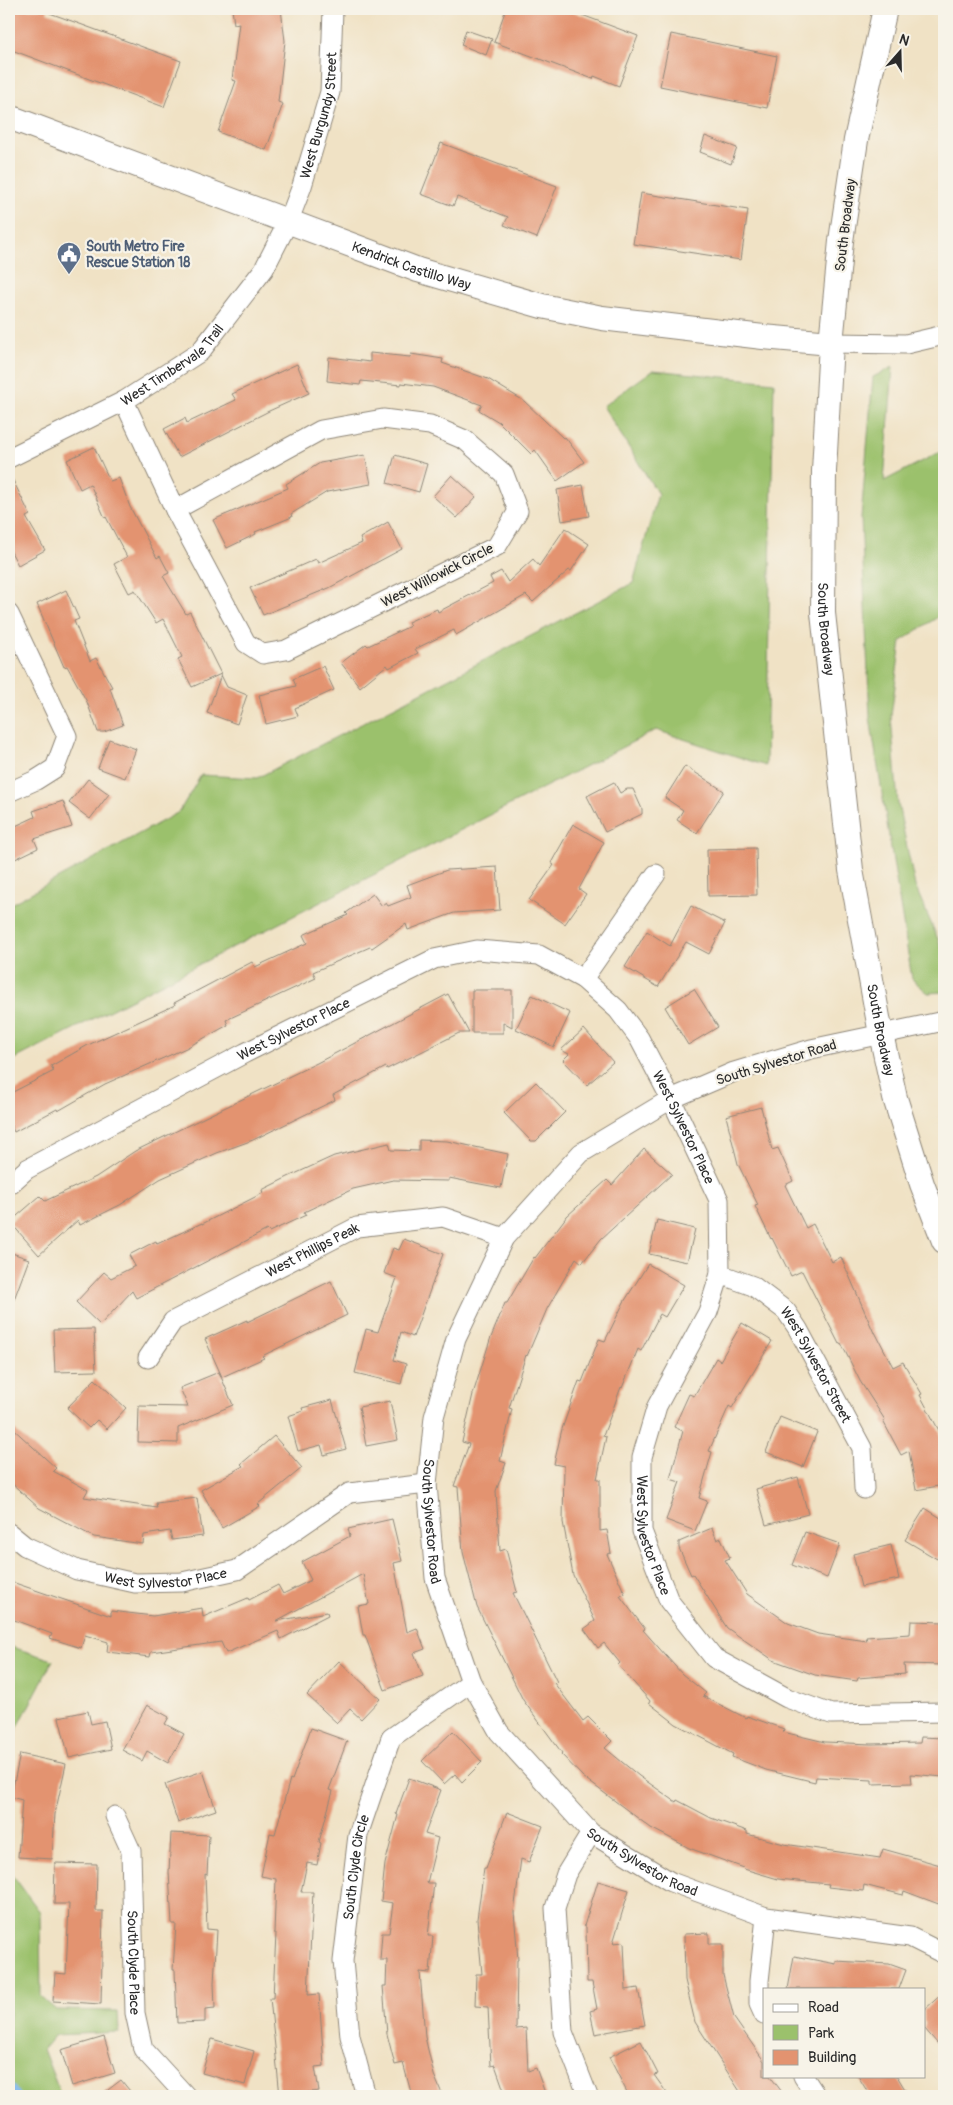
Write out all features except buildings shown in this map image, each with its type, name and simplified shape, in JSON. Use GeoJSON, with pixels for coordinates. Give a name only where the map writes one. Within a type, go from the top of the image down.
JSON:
{"type":"FeatureCollection","features":[{"type":"Feature","properties":{"kind":"main road","name":"South Broadway"},"geometry":{"type":"LineString","coordinates":[[885,9],[856,140],[841,241],[824,470],[823,613],[851,870],[881,1034],[895,1098],[922,1184],[944,1241]]}},
{"type":"Feature","properties":{"kind":"main road","name":"Kendrick Castillo Way"},"geometry":{"type":"LineString","coordinates":[[9,116],[418,270],[542,306],[602,318],[832,343]]}},
{"type":"Feature","properties":{"kind":"street","name":"West Burgundy Street"},"geometry":{"type":"LineString","coordinates":[[289,220],[302,186],[330,92],[333,9]]}},
{"type":"Feature","properties":{"kind":"street","name":"West Timbervale Trail"},"geometry":{"type":"LineString","coordinates":[[9,458],[124,402],[200,352],[264,270],[289,220]]}},
{"type":"Feature","properties":{"kind":"street"},"geometry":{"type":"LineString","coordinates":[[832,343],[906,344],[944,335]]}},
{"type":"Feature","properties":{"kind":"street","name":"West Willowick Circle"},"geometry":{"type":"LineString","coordinates":[[124,402],[175,510],[246,643],[263,654],[286,650],[497,546],[518,511],[504,474],[465,440],[430,425],[383,419],[321,430],[175,510]]}},
{"type":"Feature","properties":{"kind":"street"},"geometry":{"type":"LineString","coordinates":[[9,614],[67,736],[55,768],[36,780],[9,792]]}},
{"type":"Feature","properties":{"kind":"street"},"geometry":{"type":"LineString","coordinates":[[583,980],[656,874]]}},
{"type":"Feature","properties":{"kind":"street","name":"West Sylvestor Place"},"geometry":{"type":"LineString","coordinates":[[9,1185],[27,1169],[245,1053],[434,959],[477,950],[539,955],[583,980],[618,1010],[639,1038],[671,1098],[719,1200],[720,1274],[708,1312],[657,1406],[642,1457],[642,1531],[668,1601],[714,1658],[787,1698],[831,1714],[944,1712]]}},
{"type":"Feature","properties":{"kind":"street","name":"South Sylvestor Road"},"geometry":{"type":"LineString","coordinates":[[944,1021],[794,1054],[734,1072],[671,1098],[581,1153],[504,1238],[456,1339],[434,1417],[426,1484],[435,1578],[471,1682],[499,1732],[591,1833],[670,1882],[766,1916],[910,1937],[944,1954]]}},
{"type":"Feature","properties":{"kind":"street","name":"West Phillips Peak"},"geometry":{"type":"LineString","coordinates":[[148,1358],[173,1322],[357,1227],[443,1217],[504,1238]]}},
{"type":"Feature","properties":{"kind":"street","name":"West Sylvestor Street"},"geometry":{"type":"LineString","coordinates":[[720,1274],[753,1286],[786,1311],[862,1448],[864,1490]]}},
{"type":"Feature","properties":{"kind":"street","name":"West Sylvestor Place"},"geometry":{"type":"LineString","coordinates":[[9,1533],[25,1546],[77,1570],[135,1583],[182,1582],[237,1570],[349,1493],[426,1484]]}},
{"type":"Feature","properties":{"kind":"street","name":"South Clyde Circle"},"geometry":{"type":"LineString","coordinates":[[366,2096],[350,2036],[343,1961],[358,1835],[391,1738],[471,1682]]}},
{"type":"Feature","properties":{"kind":"street","name":"South Clyde Place"},"geometry":{"type":"LineString","coordinates":[[114,1816],[131,1851],[135,2013],[143,2049],[186,2096]]}},
{"type":"Feature","properties":{"kind":"street"},"geometry":{"type":"LineString","coordinates":[[588,2096],[563,2032],[555,1908],[566,1874],[591,1833]]}},
{"type":"Feature","properties":{"kind":"street"},"geometry":{"type":"LineString","coordinates":[[763,2012],[759,2004],[759,1981],[766,1916]]}},
{"type":"Feature","properties":{"kind":"street"},"geometry":{"type":"LineString","coordinates":[[804,2078],[816,2096]]}},
{"type":"Feature","properties":{"kind":"green space"},"geometry":{"type":"Polygon","coordinates":[[[893,367],[884,481],[944,450],[944,613],[901,641],[891,716],[898,804],[915,886],[944,953],[944,992],[928,993],[912,979],[870,718],[861,518],[873,377],[893,367]]]}},
{"type":"Feature","properties":{"kind":"green space"},"geometry":{"type":"Polygon","coordinates":[[[653,370],[774,382],[766,766],[656,730],[9,1062],[9,905],[179,812],[201,775],[257,778],[633,583],[658,494],[603,406],[653,370]]]}},
{"type":"Feature","properties":{"kind":"green space"},"geometry":{"type":"Polygon","coordinates":[[[9,1646],[53,1660],[9,1744],[9,1646]]]}},
{"type":"Feature","properties":{"kind":"green space"},"geometry":{"type":"Polygon","coordinates":[[[9,1870],[40,1912],[41,1997],[56,2010],[118,2011],[119,2032],[55,2035],[43,2049],[61,2096],[9,2096],[9,1870]]]}},
{"type":"Feature","properties":{"kind":"waterway"},"geometry":{"type":"LineString","coordinates":[[9,2083],[18,2096]]}},
{"type":"Feature","properties":{"kind":"place","name":"South Metro Fire Rescue Station 18"},"geometry":{"type":"Point","coordinates":[69,275]}}]}
